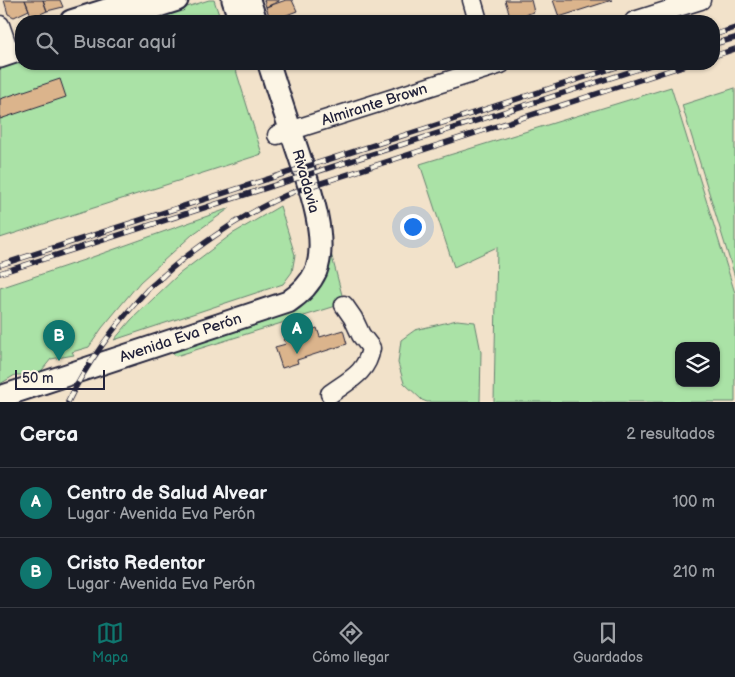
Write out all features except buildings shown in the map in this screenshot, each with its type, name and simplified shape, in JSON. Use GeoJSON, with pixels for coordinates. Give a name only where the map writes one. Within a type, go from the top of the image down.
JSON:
{"type":"FeatureCollection","features":[{"type":"Feature","properties":{"kind":"main road"},"geometry":{"type":"LineString","coordinates":[[91,15],[138,0]]}},
{"type":"Feature","properties":{"kind":"main road"},"geometry":{"type":"LineString","coordinates":[[130,15],[177,0]]}},
{"type":"Feature","properties":{"kind":"main road"},"geometry":{"type":"LineString","coordinates":[[233,0],[238,15]]}},
{"type":"Feature","properties":{"kind":"main road"},"geometry":{"type":"LineString","coordinates":[[249,0],[254,15]]}},
{"type":"Feature","properties":{"kind":"main road","name":"Rivadavia"},"geometry":{"type":"LineString","coordinates":[[257,70],[316,210],[319,236]]}},
{"type":"Feature","properties":{"kind":"main road","name":"Rivadavia"},"geometry":{"type":"LineString","coordinates":[[270,70],[284,133]]}},
{"type":"Feature","properties":{"kind":"main road","name":"Avenida Eva Perón"},"geometry":{"type":"LineString","coordinates":[[0,397],[47,392],[157,344],[288,302],[300,294],[310,282],[316,270],[319,236]]}},
{"type":"Feature","properties":{"kind":"street"},"geometry":{"type":"LineString","coordinates":[[472,0],[476,15]]}},
{"type":"Feature","properties":{"kind":"street"},"geometry":{"type":"LineString","coordinates":[[653,15],[701,0]]}},
{"type":"Feature","properties":{"kind":"street","name":"Almirante Brown"},"geometry":{"type":"LineString","coordinates":[[284,133],[479,70]]}},
{"type":"Feature","properties":{"kind":"street"},"geometry":{"type":"LineString","coordinates":[[330,394],[360,373],[369,358],[371,348],[360,335],[353,318],[344,305]]}},
{"type":"Feature","properties":{"kind":"green space"},"geometry":{"type":"Polygon","coordinates":[[[214,0],[219,15],[162,15],[214,0]]]}},
{"type":"Feature","properties":{"kind":"green space"},"geometry":{"type":"Polygon","coordinates":[[[15,63],[15,70],[236,70],[262,154],[0,238],[0,68],[15,63]]]}},
{"type":"Feature","properties":{"kind":"green space"},"geometry":{"type":"Polygon","coordinates":[[[671,87],[735,293],[735,402],[494,402],[497,247],[454,267],[420,164],[671,87]]]}},
{"type":"Feature","properties":{"kind":"green space"},"geometry":{"type":"Polygon","coordinates":[[[735,88],[735,277],[682,105],[735,88]]]}},
{"type":"Feature","properties":{"kind":"green space"},"geometry":{"type":"Polygon","coordinates":[[[280,206],[295,255],[292,272],[283,284],[114,340],[131,320],[179,274],[232,234],[280,206]]]}},
{"type":"Feature","properties":{"kind":"green space"},"geometry":{"type":"Polygon","coordinates":[[[230,208],[193,234],[140,282],[102,328],[89,347],[72,352],[74,355],[51,359],[38,375],[15,375],[0,384],[0,288],[230,208]]]}},
{"type":"Feature","properties":{"kind":"green space"},"geometry":{"type":"Polygon","coordinates":[[[329,251],[342,295],[340,302],[336,306],[176,356],[173,354],[172,348],[270,316],[329,251]]]}},
{"type":"Feature","properties":{"kind":"green space"},"geometry":{"type":"Polygon","coordinates":[[[457,320],[475,322],[481,352],[480,402],[427,402],[422,400],[404,383],[398,363],[401,340],[415,330],[457,320]]]}},
{"type":"Feature","properties":{"kind":"railway"},"geometry":{"type":"LineString","coordinates":[[720,33],[735,28]]}},
{"type":"Feature","properties":{"kind":"railway"},"geometry":{"type":"LineString","coordinates":[[720,42],[735,38]]}},
{"type":"Feature","properties":{"kind":"railway"},"geometry":{"type":"LineString","coordinates":[[720,54],[735,49]]}},
{"type":"Feature","properties":{"kind":"railway"},"geometry":{"type":"LineString","coordinates":[[0,265],[607,70]]}},
{"type":"Feature","properties":{"kind":"railway"},"geometry":{"type":"LineString","coordinates":[[0,273],[635,70]]}},
{"type":"Feature","properties":{"kind":"railway"},"geometry":{"type":"LineString","coordinates":[[68,402],[84,372],[103,343],[147,290],[197,248],[263,206],[296,191],[670,70]]}},
{"type":"Feature","properties":{"kind":"place","name":"Centro de Salud Alvear"},"geometry":{"type":"Point","coordinates":[297,354]}},
{"type":"Feature","properties":{"kind":"place","name":"Cristo Redentor"},"geometry":{"type":"Point","coordinates":[59,361]}}]}
